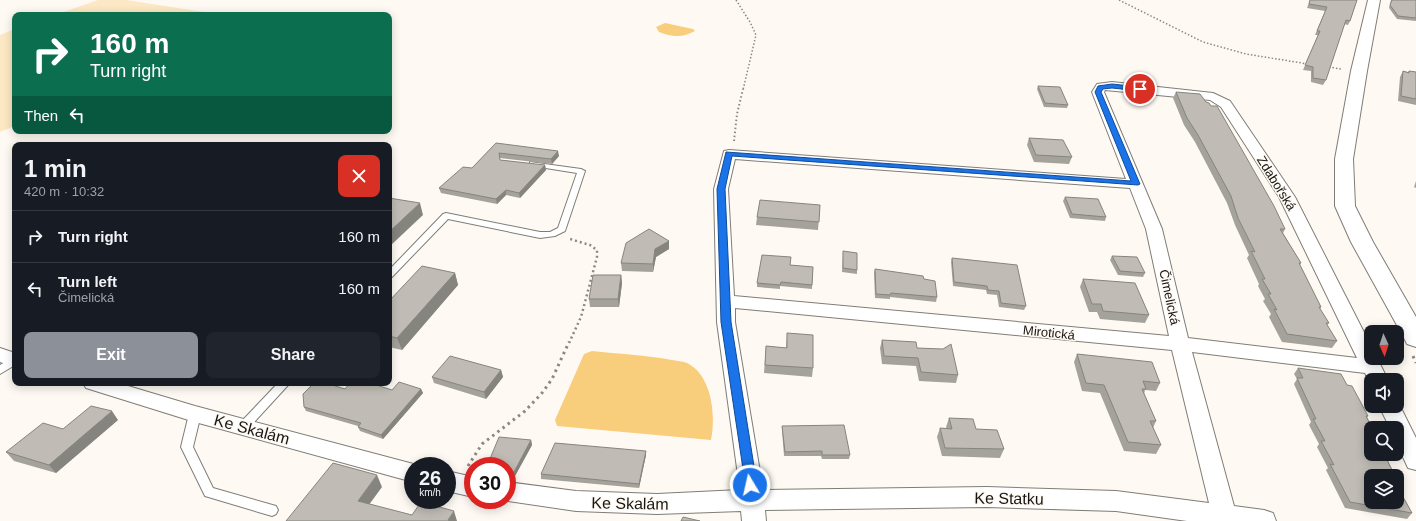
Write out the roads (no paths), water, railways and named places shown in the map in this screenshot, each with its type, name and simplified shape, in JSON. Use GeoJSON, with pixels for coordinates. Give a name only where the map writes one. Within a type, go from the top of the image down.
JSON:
{"type":"FeatureCollection","features":[{"type":"Feature","properties":{"kind":"street"},"geometry":{"type":"LineString","coordinates":[[1374,0],[1359,71],[1344,159],[1345,206],[1362,242],[1416,338]]}},
{"type":"Feature","properties":{"kind":"street","name":"Zdabořská"},"geometry":{"type":"LineString","coordinates":[[1101,87],[1112,86],[1213,97],[1226,104],[1287,197],[1375,373]]}},
{"type":"Feature","properties":{"kind":"street","name":"Čimelická"},"geometry":{"type":"LineString","coordinates":[[1101,87],[1098,92],[1154,229],[1180,344],[1224,514]]}},
{"type":"Feature","properties":{"kind":"street"},"geometry":{"type":"LineString","coordinates":[[754,511],[726,322],[721,189],[729,154],[1136,184]]}},
{"type":"Feature","properties":{"kind":"street","name":"Mirotická"},"geometry":{"type":"LineString","coordinates":[[725,301],[1180,344],[1368,373]]}},
{"type":"Feature","properties":{"kind":"street"},"geometry":{"type":"LineString","coordinates":[[0,355],[12,359]]}},
{"type":"Feature","properties":{"kind":"street","name":"Ke Skalám"},"geometry":{"type":"LineString","coordinates":[[103,386],[195,414],[404,470]]}},
{"type":"Feature","properties":{"kind":"street"},"geometry":{"type":"LineString","coordinates":[[1393,413],[1416,461]]}},
{"type":"Feature","properties":{"kind":"street","name":"Ke Skalám"},"geometry":{"type":"LineString","coordinates":[[516,493],[576,501],[657,504],[754,511]]}},
{"type":"Feature","properties":{"kind":"street","name":"Ke Statku"},"geometry":{"type":"LineString","coordinates":[[754,511],[1002,497],[1116,501],[1224,514],[1264,521]]}},
{"type":"Feature","properties":{"kind":"lane"},"geometry":{"type":"LineString","coordinates":[[392,272],[446,216],[540,234],[552,234],[562,229],[581,171],[526,163]]}},
{"type":"Feature","properties":{"kind":"lane"},"geometry":{"type":"LineString","coordinates":[[0,370],[12,362]]}},
{"type":"Feature","properties":{"kind":"lane"},"geometry":{"type":"LineString","coordinates":[[243,427],[282,386]]}},
{"type":"Feature","properties":{"kind":"lane"},"geometry":{"type":"LineString","coordinates":[[195,414],[187,447],[209,492],[272,510]]}}]}
